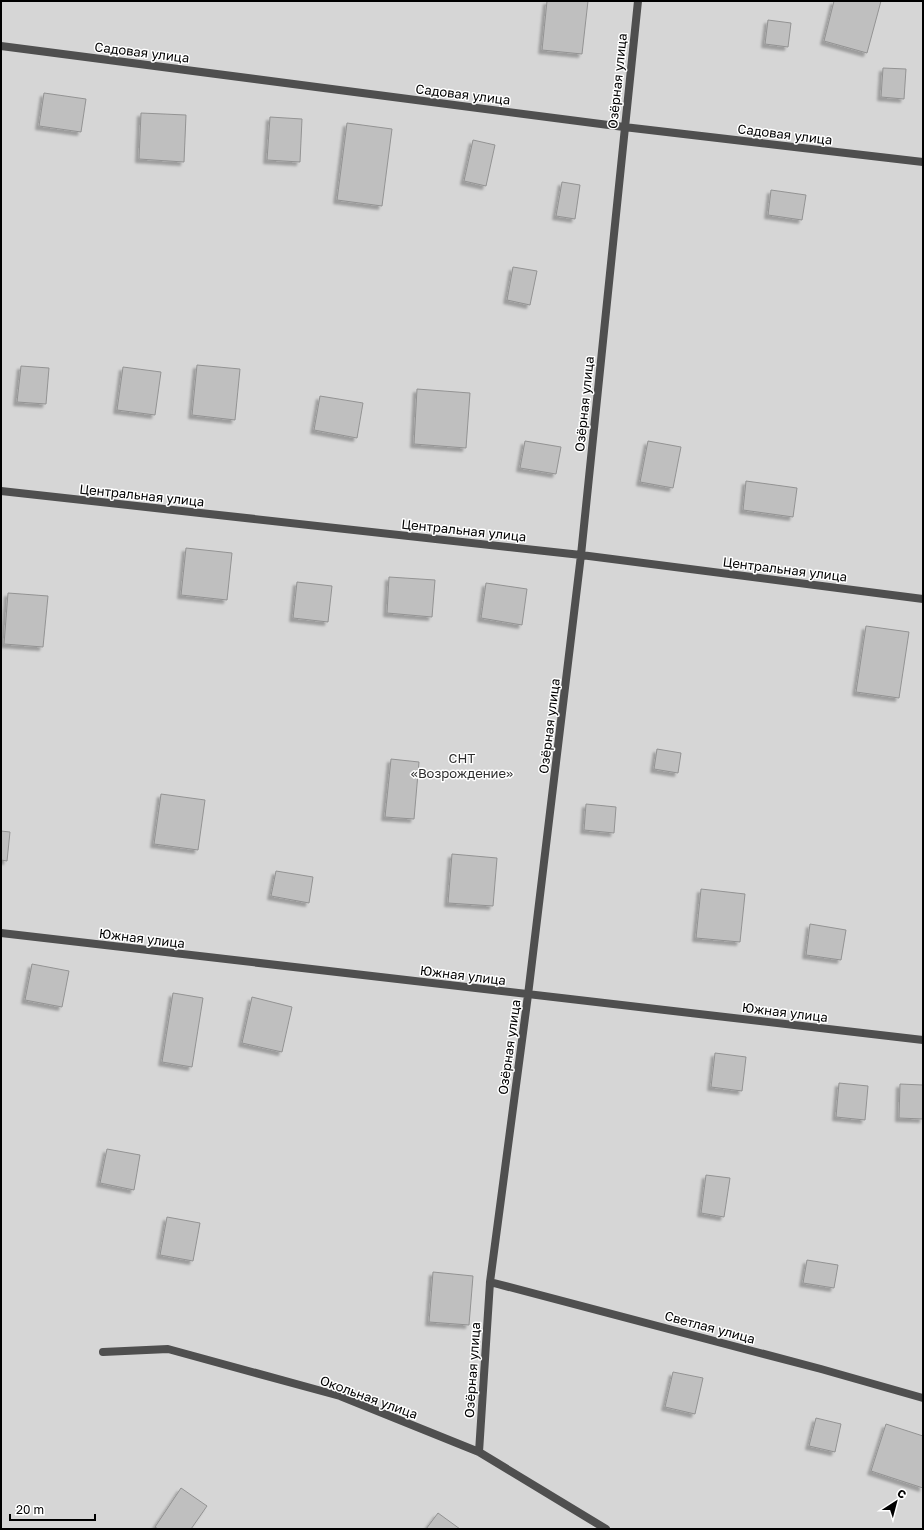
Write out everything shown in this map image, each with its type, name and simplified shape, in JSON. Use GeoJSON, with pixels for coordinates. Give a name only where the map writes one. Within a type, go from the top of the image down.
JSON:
{"type":"FeatureCollection","features":[{"type":"Feature","properties":{"kind":"street","name":"Озёрная улица"},"geometry":{"type":"LineString","coordinates":[[479,1452],[490,1282],[528,995],[581,555],[638,1]]}},
{"type":"Feature","properties":{"kind":"street","name":"Садовая улица"},"geometry":{"type":"LineString","coordinates":[[1,46],[624,127],[923,162]]}},
{"type":"Feature","properties":{"kind":"street","name":"Центральная улица"},"geometry":{"type":"LineString","coordinates":[[1,491],[581,555],[923,599]]}},
{"type":"Feature","properties":{"kind":"street","name":"Южная улица"},"geometry":{"type":"LineString","coordinates":[[1,933],[923,1040]]}},
{"type":"Feature","properties":{"kind":"street","name":"Светлая улица"},"geometry":{"type":"LineString","coordinates":[[490,1282],[821,1369],[923,1398]]}},
{"type":"Feature","properties":{"kind":"street","name":"Окольная улица"},"geometry":{"type":"LineString","coordinates":[[103,1352],[168,1349],[340,1396],[479,1452],[606,1529]]}},
{"type":"Feature","properties":{"kind":"green space","name":"СНТ «Возрождение»"},"geometry":{"type":"Polygon","coordinates":[[[1,1],[923,1],[923,1529],[1,1529],[1,1]]]}},
{"type":"Feature","properties":{"kind":"building"},"geometry":{"type":"Polygon","coordinates":[[[547,1],[588,1],[582,54],[542,50],[547,1]]]}},
{"type":"Feature","properties":{"kind":"building"},"geometry":{"type":"Polygon","coordinates":[[[834,1],[881,1],[867,53],[824,41],[834,1]]]}},
{"type":"Feature","properties":{"kind":"building"},"geometry":{"type":"Polygon","coordinates":[[[768,20],[791,23],[788,47],[765,44],[768,20]]]}},
{"type":"Feature","properties":{"kind":"building"},"geometry":{"type":"Polygon","coordinates":[[[883,68],[906,69],[904,99],[881,97],[883,68]]]}},
{"type":"Feature","properties":{"kind":"building"},"geometry":{"type":"Polygon","coordinates":[[[44,93],[86,99],[81,132],[39,126],[44,93]]]}},
{"type":"Feature","properties":{"kind":"building"},"geometry":{"type":"Polygon","coordinates":[[[141,113],[186,115],[184,162],[139,159],[141,113]]]}},
{"type":"Feature","properties":{"kind":"building"},"geometry":{"type":"Polygon","coordinates":[[[270,117],[302,119],[300,162],[267,160],[270,117]]]}},
{"type":"Feature","properties":{"kind":"building"},"geometry":{"type":"Polygon","coordinates":[[[347,123],[392,129],[382,206],[337,200],[347,123]]]}},
{"type":"Feature","properties":{"kind":"building"},"geometry":{"type":"Polygon","coordinates":[[[473,140],[495,145],[486,186],[464,181],[473,140]]]}},
{"type":"Feature","properties":{"kind":"building"},"geometry":{"type":"Polygon","coordinates":[[[562,182],[580,185],[575,219],[556,216],[562,182]]]}},
{"type":"Feature","properties":{"kind":"building"},"geometry":{"type":"Polygon","coordinates":[[[771,190],[806,195],[802,220],[768,215],[771,190]]]}},
{"type":"Feature","properties":{"kind":"building"},"geometry":{"type":"Polygon","coordinates":[[[513,267],[537,271],[530,305],[507,300],[513,267]]]}},
{"type":"Feature","properties":{"kind":"building"},"geometry":{"type":"Polygon","coordinates":[[[197,365],[240,369],[235,420],[192,415],[197,365]]]}},
{"type":"Feature","properties":{"kind":"building"},"geometry":{"type":"Polygon","coordinates":[[[21,366],[49,368],[46,404],[17,402],[21,366]]]}},
{"type":"Feature","properties":{"kind":"building"},"geometry":{"type":"Polygon","coordinates":[[[123,367],[161,372],[155,415],[117,410],[123,367]]]}},
{"type":"Feature","properties":{"kind":"building"},"geometry":{"type":"Polygon","coordinates":[[[417,389],[470,393],[466,448],[414,444],[417,389]]]}},
{"type":"Feature","properties":{"kind":"building"},"geometry":{"type":"Polygon","coordinates":[[[320,396],[363,403],[357,438],[314,430],[320,396]]]}},
{"type":"Feature","properties":{"kind":"building"},"geometry":{"type":"Polygon","coordinates":[[[525,441],[561,447],[556,474],[520,468],[525,441]]]}},
{"type":"Feature","properties":{"kind":"building"},"geometry":{"type":"Polygon","coordinates":[[[648,441],[681,447],[673,488],[640,482],[648,441]]]}},
{"type":"Feature","properties":{"kind":"building"},"geometry":{"type":"Polygon","coordinates":[[[746,481],[797,488],[793,517],[743,510],[746,481]]]}},
{"type":"Feature","properties":{"kind":"building"},"geometry":{"type":"Polygon","coordinates":[[[186,548],[232,553],[227,600],[181,595],[186,548]]]}},
{"type":"Feature","properties":{"kind":"building"},"geometry":{"type":"Polygon","coordinates":[[[389,577],[435,580],[432,617],[387,613],[389,577]]]}},
{"type":"Feature","properties":{"kind":"building"},"geometry":{"type":"Polygon","coordinates":[[[297,582],[332,586],[328,622],[293,618],[297,582]]]}},
{"type":"Feature","properties":{"kind":"building"},"geometry":{"type":"Polygon","coordinates":[[[486,583],[527,589],[522,625],[481,618],[486,583]]]}},
{"type":"Feature","properties":{"kind":"building"},"geometry":{"type":"Polygon","coordinates":[[[8,593],[48,596],[43,647],[4,644],[8,593]]]}},
{"type":"Feature","properties":{"kind":"building"},"geometry":{"type":"Polygon","coordinates":[[[866,626],[909,632],[899,698],[856,692],[866,626]]]}},
{"type":"Feature","properties":{"kind":"building"},"geometry":{"type":"Polygon","coordinates":[[[657,749],[681,753],[678,773],[654,769],[657,749]]]}},
{"type":"Feature","properties":{"kind":"building"},"geometry":{"type":"Polygon","coordinates":[[[391,759],[419,762],[414,819],[385,817],[391,759]]]}},
{"type":"Feature","properties":{"kind":"building"},"geometry":{"type":"Polygon","coordinates":[[[161,794],[205,800],[198,850],[154,844],[161,794]]]}},
{"type":"Feature","properties":{"kind":"building"},"geometry":{"type":"Polygon","coordinates":[[[586,804],[616,807],[614,833],[584,830],[586,804]]]}},
{"type":"Feature","properties":{"kind":"building"},"geometry":{"type":"Polygon","coordinates":[[[1,831],[10,832],[7,861],[1,860],[1,831]]]}},
{"type":"Feature","properties":{"kind":"building"},"geometry":{"type":"Polygon","coordinates":[[[452,854],[497,858],[493,906],[448,903],[452,854]]]}},
{"type":"Feature","properties":{"kind":"building"},"geometry":{"type":"Polygon","coordinates":[[[276,871],[313,877],[309,903],[271,896],[276,871]]]}},
{"type":"Feature","properties":{"kind":"building"},"geometry":{"type":"Polygon","coordinates":[[[701,889],[745,894],[740,942],[696,938],[701,889]]]}},
{"type":"Feature","properties":{"kind":"building"},"geometry":{"type":"Polygon","coordinates":[[[810,924],[846,930],[841,960],[806,955],[810,924]]]}},
{"type":"Feature","properties":{"kind":"building"},"geometry":{"type":"Polygon","coordinates":[[[32,964],[69,971],[62,1007],[25,1000],[32,964]]]}},
{"type":"Feature","properties":{"kind":"building"},"geometry":{"type":"Polygon","coordinates":[[[173,993],[203,998],[192,1067],[162,1062],[173,993]]]}},
{"type":"Feature","properties":{"kind":"building"},"geometry":{"type":"Polygon","coordinates":[[[252,997],[292,1007],[282,1052],[242,1043],[252,997]]]}},
{"type":"Feature","properties":{"kind":"building"},"geometry":{"type":"Polygon","coordinates":[[[715,1053],[746,1057],[742,1091],[711,1087],[715,1053]]]}},
{"type":"Feature","properties":{"kind":"building"},"geometry":{"type":"Polygon","coordinates":[[[839,1083],[868,1086],[865,1120],[836,1117],[839,1083]]]}},
{"type":"Feature","properties":{"kind":"building"},"geometry":{"type":"Polygon","coordinates":[[[900,1084],[923,1085],[923,1119],[899,1118],[900,1084]]]}},
{"type":"Feature","properties":{"kind":"building"},"geometry":{"type":"Polygon","coordinates":[[[107,1149],[140,1155],[134,1190],[100,1183],[107,1149]]]}},
{"type":"Feature","properties":{"kind":"building"},"geometry":{"type":"Polygon","coordinates":[[[706,1175],[730,1178],[724,1217],[701,1213],[706,1175]]]}},
{"type":"Feature","properties":{"kind":"building"},"geometry":{"type":"Polygon","coordinates":[[[167,1217],[200,1223],[193,1261],[160,1255],[167,1217]]]}},
{"type":"Feature","properties":{"kind":"building"},"geometry":{"type":"Polygon","coordinates":[[[807,1260],[838,1265],[834,1288],[803,1283],[807,1260]]]}},
{"type":"Feature","properties":{"kind":"building"},"geometry":{"type":"Polygon","coordinates":[[[433,1272],[473,1276],[469,1325],[429,1322],[433,1272]]]}},
{"type":"Feature","properties":{"kind":"building"},"geometry":{"type":"Polygon","coordinates":[[[673,1372],[703,1378],[695,1414],[665,1407],[673,1372]]]}},
{"type":"Feature","properties":{"kind":"building"},"geometry":{"type":"Polygon","coordinates":[[[816,1418],[841,1424],[835,1452],[809,1446],[816,1418]]]}},
{"type":"Feature","properties":{"kind":"building"},"geometry":{"type":"Polygon","coordinates":[[[886,1424],[923,1436],[923,1488],[871,1471],[886,1424]]]}},
{"type":"Feature","properties":{"kind":"building"},"geometry":{"type":"Polygon","coordinates":[[[181,1488],[207,1506],[191,1529],[158,1529],[155,1527],[181,1488]]]}},
{"type":"Feature","properties":{"kind":"building"},"geometry":{"type":"Polygon","coordinates":[[[438,1513],[460,1529],[426,1529],[438,1513]]]}}]}
